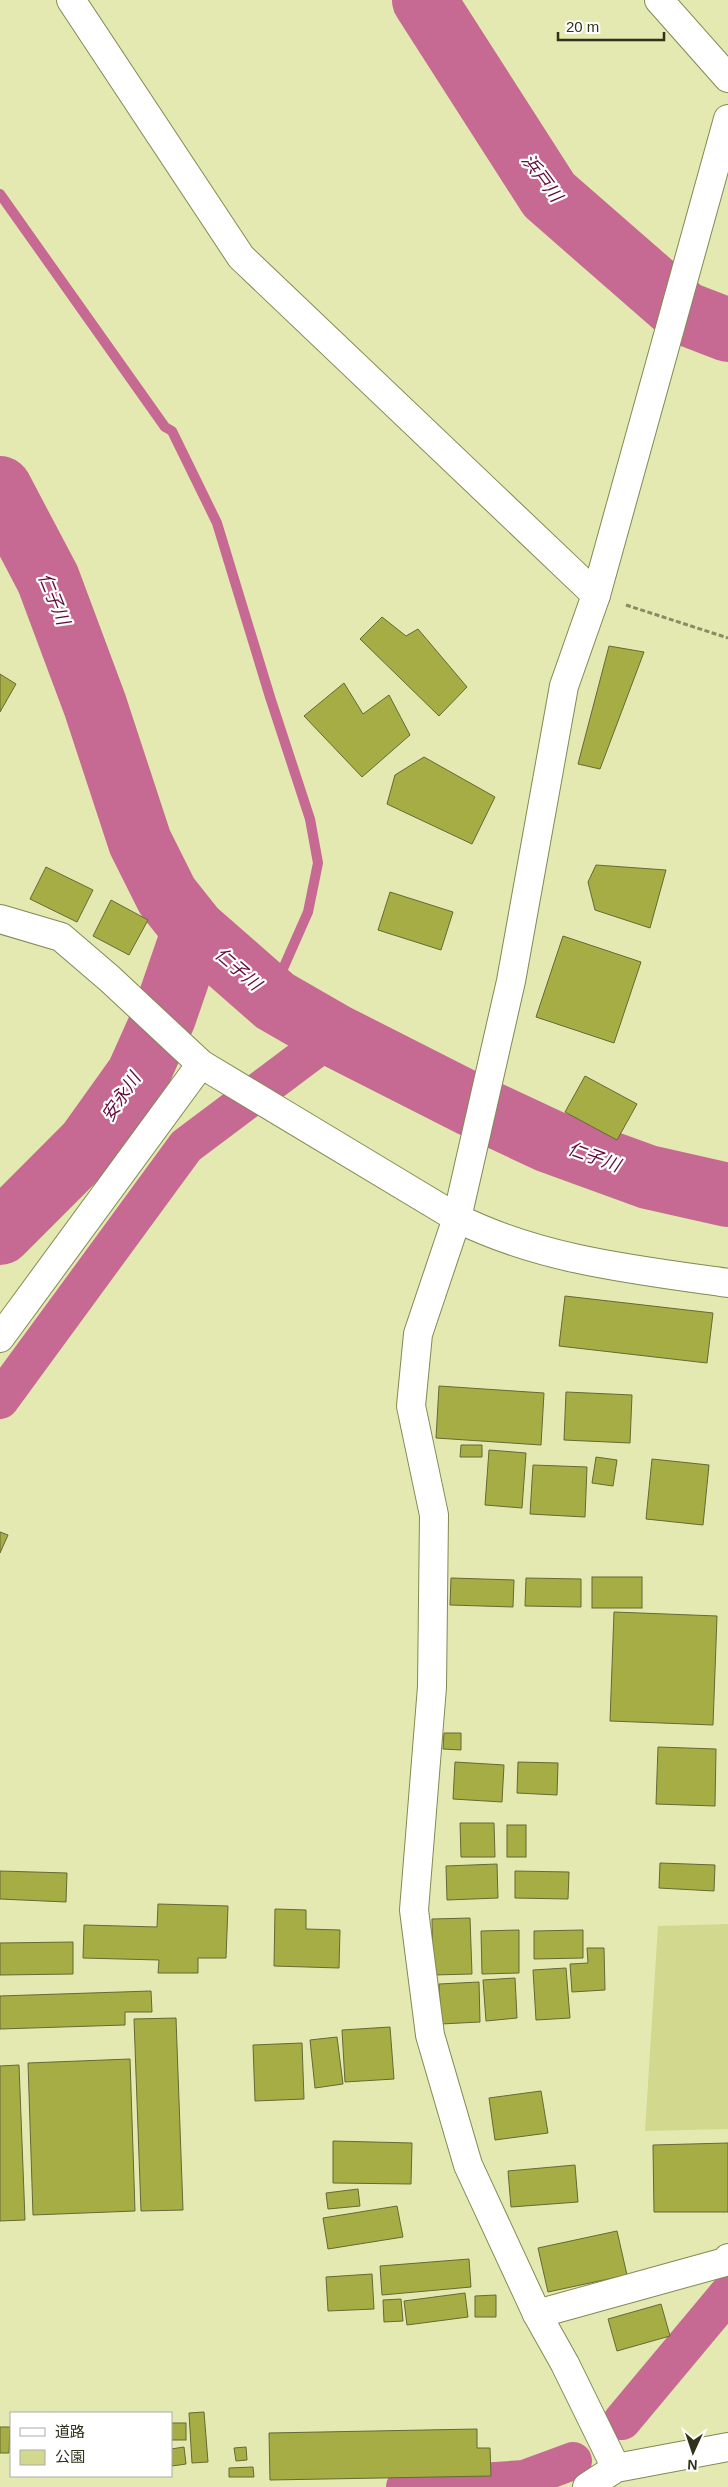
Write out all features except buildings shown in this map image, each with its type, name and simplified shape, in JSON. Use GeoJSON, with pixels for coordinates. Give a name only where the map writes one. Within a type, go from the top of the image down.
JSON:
{"type":"FeatureCollection","features":[{"type":"Feature","properties":{"kind":"street"},"geometry":{"type":"LineString","coordinates":[[71,0],[241,257],[596,595]]}},
{"type":"Feature","properties":{"kind":"street"},"geometry":{"type":"LineString","coordinates":[[659,0],[728,78]]}},
{"type":"Feature","properties":{"kind":"street"},"geometry":{"type":"LineString","coordinates":[[616,2468],[565,2364],[537,2314],[468,2165],[430,2035],[414,1910],[432,1687],[434,1515],[412,1406],[418,1334],[457,1218],[511,981],[564,686],[596,595],[728,119]]}},
{"type":"Feature","properties":{"kind":"street"},"geometry":{"type":"LineString","coordinates":[[0,919],[61,937],[110,979],[200,1064],[457,1218],[488,1233],[593,1264],[728,1283]]}},
{"type":"Feature","properties":{"kind":"street"},"geometry":{"type":"LineString","coordinates":[[0,1338],[200,1064]]}},
{"type":"Feature","properties":{"kind":"street"},"geometry":{"type":"LineString","coordinates":[[537,2314],[725,2262],[728,2258]]}},
{"type":"Feature","properties":{"kind":"street"},"geometry":{"type":"LineString","coordinates":[[587,2487],[616,2468],[728,2447]]}},
{"type":"Feature","properties":{"kind":"path"},"geometry":{"type":"LineString","coordinates":[[596,595],[728,638]]}},
{"type":"Feature","properties":{"kind":"green space"},"geometry":{"type":"Polygon","coordinates":[[[728,1924],[728,2129],[645,2131],[658,1926],[728,1924]]]}},
{"type":"Feature","properties":{"kind":"waterway","name":"浜戸川"},"geometry":{"type":"LineString","coordinates":[[424,0],[549,195],[684,313],[728,330]]}},
{"type":"Feature","properties":{"kind":"waterway"},"geometry":{"type":"LineString","coordinates":[[0,194],[165,427],[172,431],[217,523],[270,697],[310,819],[318,863],[308,912],[282,971],[275,1001]]}},
{"type":"Feature","properties":{"kind":"waterway","name":"仁子川"},"geometry":{"type":"LineString","coordinates":[[0,488],[48,579],[95,705],[140,842],[167,896],[194,930],[275,1001],[334,1035],[470,1104],[549,1141],[648,1177],[728,1195]]}},
{"type":"Feature","properties":{"kind":"waterway","name":"安永川"},"geometry":{"type":"LineString","coordinates":[[0,1233],[88,1145],[138,1075],[164,1017],[194,930]]}},
{"type":"Feature","properties":{"kind":"waterway"},"geometry":{"type":"LineString","coordinates":[[0,1400],[186,1146],[334,1035]]}},
{"type":"Feature","properties":{"kind":"waterway"},"geometry":{"type":"LineString","coordinates":[[622,2421],[728,2294]]}},
{"type":"Feature","properties":{"kind":"waterway"},"geometry":{"type":"LineString","coordinates":[[405,2487],[524,2479],[573,2461]]}}]}
